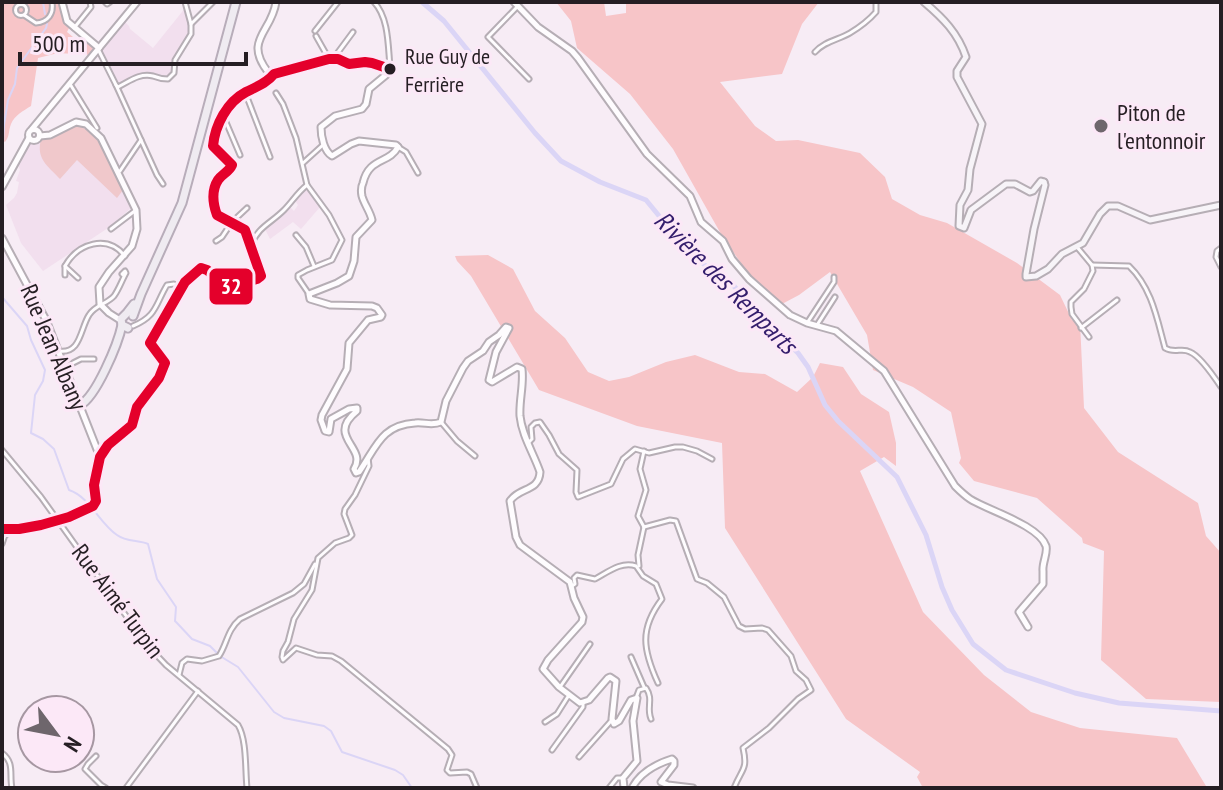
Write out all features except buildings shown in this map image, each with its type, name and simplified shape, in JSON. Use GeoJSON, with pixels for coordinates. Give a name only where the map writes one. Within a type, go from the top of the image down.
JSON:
{"type":"FeatureCollection","features":[{"type":"Feature","properties":{"kind":"main road"},"geometry":{"type":"LineString","coordinates":[[80,405],[88,400],[182,203],[236,2]]}},
{"type":"Feature","properties":{"kind":"main road"},"geometry":{"type":"LineString","coordinates":[[924,2],[948,24],[964,51],[966,57],[957,71],[957,77],[982,124],[970,169],[968,190],[960,205],[959,226],[964,228],[971,210],[1006,184],[1015,184],[1030,192],[1041,181],[1045,185],[1026,277],[1032,278],[1041,273],[1062,254],[1083,243],[1108,206],[1118,206],[1150,220],[1221,205]]}},
{"type":"Feature","properties":{"kind":"street"},"geometry":{"type":"LineString","coordinates":[[24,15],[36,23],[42,22],[51,15],[52,2]]}},
{"type":"Feature","properties":{"kind":"street"},"geometry":{"type":"LineString","coordinates":[[62,2],[65,17],[98,48],[163,184]]}},
{"type":"Feature","properties":{"kind":"street"},"geometry":{"type":"LineString","coordinates":[[74,28],[91,7],[90,2]]}},
{"type":"Feature","properties":{"kind":"street"},"geometry":{"type":"LineString","coordinates":[[2,187],[23,148],[31,139],[37,139],[42,118],[137,2]]}},
{"type":"Feature","properties":{"kind":"street"},"geometry":{"type":"LineString","coordinates":[[116,85],[149,75],[164,80],[171,77],[176,58],[191,34],[185,2]]}},
{"type":"Feature","properties":{"kind":"street"},"geometry":{"type":"LineString","coordinates":[[191,24],[213,2]]}},
{"type":"Feature","properties":{"kind":"street"},"geometry":{"type":"LineString","coordinates":[[276,2],[257,49],[266,71],[274,74],[331,59],[349,64],[372,63],[390,69]]}},
{"type":"Feature","properties":{"kind":"street"},"geometry":{"type":"LineString","coordinates":[[331,59],[315,33],[338,2]]}},
{"type":"Feature","properties":{"kind":"street"},"geometry":{"type":"LineString","coordinates":[[374,2],[381,10],[385,23],[390,69],[369,89],[362,109],[335,116],[323,124],[320,131],[332,156],[359,141],[396,145],[406,152],[418,173]]}},
{"type":"Feature","properties":{"kind":"street"},"geometry":{"type":"LineString","coordinates":[[815,52],[870,19],[876,12],[876,2]]}},
{"type":"Feature","properties":{"kind":"street"},"geometry":{"type":"LineString","coordinates":[[529,79],[488,37],[517,4],[538,27],[578,58],[647,154],[690,196],[701,222],[723,241],[732,259],[749,279],[790,315],[836,331],[884,371],[955,486],[971,500],[1022,524],[1045,544],[1043,584],[1019,612],[1028,627]]}},
{"type":"Feature","properties":{"kind":"street"},"geometry":{"type":"LineString","coordinates":[[331,59],[353,32]]}},
{"type":"Feature","properties":{"kind":"street"},"geometry":{"type":"LineString","coordinates":[[2,529],[19,529],[69,517],[91,507],[96,501],[94,485],[100,457],[108,445],[132,425],[137,407],[159,378],[165,363],[150,343],[151,339],[185,282],[201,268],[229,287],[261,276],[245,230],[217,215],[213,200],[218,180],[232,165],[213,146],[223,115],[234,100],[274,74]]}},
{"type":"Feature","properties":{"kind":"street"},"geometry":{"type":"LineString","coordinates":[[70,84],[97,128]]}},
{"type":"Feature","properties":{"kind":"street"},"geometry":{"type":"LineString","coordinates":[[245,92],[270,157]]}},
{"type":"Feature","properties":{"kind":"street"},"geometry":{"type":"LineString","coordinates":[[276,93],[296,138],[307,185],[329,215],[342,240],[332,260],[298,275],[300,281],[310,299],[330,305],[372,306],[381,317],[368,320],[349,343],[347,369],[322,415],[327,432],[331,419],[357,408],[344,430],[357,457],[354,469],[359,472],[381,437],[392,429],[417,423],[434,425],[441,422]]}},
{"type":"Feature","properties":{"kind":"street"},"geometry":{"type":"LineString","coordinates":[[223,115],[240,155]]}},
{"type":"Feature","properties":{"kind":"street"},"geometry":{"type":"LineString","coordinates":[[31,139],[29,133],[81,122],[101,138],[136,210],[136,233],[132,246],[104,278],[101,286],[102,303],[110,311],[128,320],[146,321],[167,285],[174,284],[181,288]]}},
{"type":"Feature","properties":{"kind":"street"},"geometry":{"type":"LineString","coordinates":[[118,173],[141,140]]}},
{"type":"Feature","properties":{"kind":"street"},"geometry":{"type":"LineString","coordinates":[[303,164],[324,144]]}},
{"type":"Feature","properties":{"kind":"street"},"geometry":{"type":"LineString","coordinates":[[309,294],[349,276],[356,237],[372,220],[361,191],[368,169],[398,147]]}},
{"type":"Feature","properties":{"kind":"street"},"geometry":{"type":"LineString","coordinates":[[251,245],[258,231],[283,211],[307,185]]}},
{"type":"Feature","properties":{"kind":"street"},"geometry":{"type":"LineString","coordinates":[[216,241],[247,208]]}},
{"type":"Feature","properties":{"kind":"street"},"geometry":{"type":"LineString","coordinates":[[111,229],[136,210]]}},
{"type":"Feature","properties":{"kind":"street"},"geometry":{"type":"LineString","coordinates":[[296,235],[306,247],[314,266]]}},
{"type":"Feature","properties":{"kind":"street","name":"Rue Jean Albany"},"geometry":{"type":"LineString","coordinates":[[2,238],[46,320],[100,457]]}},
{"type":"Feature","properties":{"kind":"street"},"geometry":{"type":"LineString","coordinates":[[65,275],[65,266],[71,256],[97,243],[108,243],[125,256]]}},
{"type":"Feature","properties":{"kind":"street"},"geometry":{"type":"LineString","coordinates":[[1076,247],[1092,265],[1093,271],[1084,289],[1071,302],[1072,314],[1089,337]]}},
{"type":"Feature","properties":{"kind":"street"},"geometry":{"type":"LineString","coordinates":[[1221,248],[1216,257],[1221,267]]}},
{"type":"Feature","properties":{"kind":"street"},"geometry":{"type":"LineString","coordinates":[[1092,265],[1129,266],[1142,280],[1155,309],[1165,348],[1172,352],[1185,350],[1193,353],[1221,387]]}},
{"type":"Feature","properties":{"kind":"street"},"geometry":{"type":"LineString","coordinates":[[65,266],[78,278]]}},
{"type":"Feature","properties":{"kind":"street"},"geometry":{"type":"LineString","coordinates":[[59,351],[67,352],[73,348],[89,316],[114,295],[124,276]]}},
{"type":"Feature","properties":{"kind":"street"},"geometry":{"type":"LineString","coordinates":[[807,323],[834,282],[834,277]]}},
{"type":"Feature","properties":{"kind":"street"},"geometry":{"type":"LineString","coordinates":[[817,325],[835,297]]}},
{"type":"Feature","properties":{"kind":"street"},"geometry":{"type":"LineString","coordinates":[[1081,328],[1117,300]]}},
{"type":"Feature","properties":{"kind":"street"},"geometry":{"type":"LineString","coordinates":[[441,422],[446,401],[463,368],[507,327],[509,330],[496,352],[489,380],[492,382],[517,367],[522,369],[520,415],[523,431],[540,472],[540,479],[533,488],[517,493],[510,501],[516,537],[524,549],[572,586],[582,622],[543,669],[559,687],[583,703]]}},
{"type":"Feature","properties":{"kind":"street"},"geometry":{"type":"LineString","coordinates":[[65,367],[81,359],[94,359]]}},
{"type":"Feature","properties":{"kind":"street"},"geometry":{"type":"LineString","coordinates":[[441,422],[475,456]]}},
{"type":"Feature","properties":{"kind":"street"},"geometry":{"type":"LineString","coordinates":[[528,442],[532,439],[531,427],[540,422],[559,454],[577,470],[578,497],[611,484],[626,454],[637,448],[652,452],[683,447],[712,459]]}},
{"type":"Feature","properties":{"kind":"street","name":"Rue Aimé Turpin"},"geometry":{"type":"LineString","coordinates":[[2,450],[57,519],[137,633],[166,665],[233,719],[242,731],[247,788]]}},
{"type":"Feature","properties":{"kind":"street"},"geometry":{"type":"LineString","coordinates":[[644,451],[640,469],[646,490],[638,516],[644,527],[638,555],[639,569],[643,576],[656,584],[662,599],[648,621],[646,650],[658,683]]}},
{"type":"Feature","properties":{"kind":"street"},"geometry":{"type":"LineString","coordinates":[[179,676],[182,663],[187,659],[202,661],[220,656],[234,623],[299,589],[320,554],[352,535],[345,509],[369,466],[368,458]]}},
{"type":"Feature","properties":{"kind":"street"},"geometry":{"type":"LineString","coordinates":[[644,527],[676,521],[697,579],[724,597],[739,626],[768,630],[791,656],[796,671],[809,684],[811,690],[743,748],[746,762],[734,788]]}},
{"type":"Feature","properties":{"kind":"street"},"geometry":{"type":"LineString","coordinates":[[2,544],[5,535],[19,529]]}},
{"type":"Feature","properties":{"kind":"street"},"geometry":{"type":"LineString","coordinates":[[315,564],[312,590],[294,619],[283,660],[296,648],[341,661],[448,749],[452,755],[447,770],[450,773],[471,774],[477,788]]}},
{"type":"Feature","properties":{"kind":"street"},"geometry":{"type":"LineString","coordinates":[[572,586],[577,575],[595,579],[609,570],[630,564],[639,569]]}},
{"type":"Feature","properties":{"kind":"street"},"geometry":{"type":"LineString","coordinates":[[559,687],[590,644]]}},
{"type":"Feature","properties":{"kind":"street"},"geometry":{"type":"LineString","coordinates":[[631,657],[644,687],[651,695],[651,719]]}},
{"type":"Feature","properties":{"kind":"street"},"geometry":{"type":"LineString","coordinates":[[583,703],[608,678],[613,677],[616,681],[614,724],[644,687]]}},
{"type":"Feature","properties":{"kind":"street"},"geometry":{"type":"LineString","coordinates":[[126,788],[198,691]]}},
{"type":"Feature","properties":{"kind":"street"},"geometry":{"type":"LineString","coordinates":[[545,722],[557,714],[569,695]]}},
{"type":"Feature","properties":{"kind":"street"},"geometry":{"type":"LineString","coordinates":[[609,788],[615,780],[623,778],[637,761],[633,721],[636,698]]}},
{"type":"Feature","properties":{"kind":"street"},"geometry":{"type":"LineString","coordinates":[[552,750],[583,703]]}},
{"type":"Feature","properties":{"kind":"street"},"geometry":{"type":"LineString","coordinates":[[579,757],[612,719]]}},
{"type":"Feature","properties":{"kind":"street"},"geometry":{"type":"LineString","coordinates":[[2,753],[11,763],[12,788]]}},
{"type":"Feature","properties":{"kind":"street"},"geometry":{"type":"LineString","coordinates":[[632,788],[653,767],[669,759],[673,760],[674,765],[661,782],[688,787]]}},
{"type":"Feature","properties":{"kind":"street"},"geometry":{"type":"LineString","coordinates":[[90,774],[106,788]]}},
{"type":"Feature","properties":{"kind":"street"},"geometry":{"type":"LineString","coordinates":[[623,778],[624,788]]}},
{"type":"Feature","properties":{"kind":"shaded area"},"geometry":{"type":"Polygon","coordinates":[[[2,2],[60,2],[63,16],[70,26],[67,32],[79,42],[85,40],[93,47],[91,55],[58,53],[38,58],[31,106],[13,121],[5,142],[2,140],[2,2]]]}},
{"type":"Feature","properties":{"kind":"shaded area"},"geometry":{"type":"Polygon","coordinates":[[[556,2],[604,2],[606,16],[626,13],[626,2],[819,2],[802,24],[782,74],[720,82],[755,126],[776,141],[798,140],[860,153],[885,177],[892,199],[920,215],[947,223],[1017,263],[1060,295],[1072,320],[1080,322],[1084,408],[1118,452],[1198,503],[1206,536],[1221,553],[1221,702],[1146,699],[1101,660],[1104,551],[1083,543],[1082,538],[1037,498],[974,481],[959,463],[961,458],[951,412],[913,387],[873,370],[867,335],[830,272],[782,304],[749,275],[721,234],[673,149],[630,94],[577,48],[571,21],[556,2]]]}},
{"type":"Feature","properties":{"kind":"shaded area"},"geometry":{"type":"Polygon","coordinates":[[[186,7],[191,31],[175,60],[175,70],[168,79],[137,77],[118,87],[98,48],[122,19],[153,48],[186,7]]]}},
{"type":"Feature","properties":{"kind":"shaded area"},"geometry":{"type":"Polygon","coordinates":[[[74,125],[84,127],[100,141],[132,207],[111,226],[43,271],[21,243],[6,205],[17,193],[18,164],[30,139],[34,141],[40,136],[74,125]]]}},
{"type":"Feature","properties":{"kind":"shaded area"},"geometry":{"type":"Polygon","coordinates":[[[76,125],[99,142],[123,187],[117,198],[77,160],[60,179],[44,161],[40,152],[41,139],[76,125]]]}},
{"type":"Feature","properties":{"kind":"shaded area"},"geometry":{"type":"Polygon","coordinates":[[[305,187],[320,207],[301,229],[293,222],[270,239],[264,227],[290,207],[294,211],[298,205],[294,199],[305,187]]]}},
{"type":"Feature","properties":{"kind":"shaded area"},"geometry":{"type":"Polygon","coordinates":[[[488,255],[513,269],[535,311],[565,338],[588,372],[609,381],[695,355],[739,372],[765,374],[797,392],[813,377],[820,363],[843,367],[861,394],[889,412],[896,443],[896,466],[884,457],[860,471],[923,612],[984,675],[1031,712],[1080,728],[1177,738],[1206,786],[1213,788],[923,788],[917,777],[920,772],[846,719],[725,528],[722,443],[637,426],[539,390],[471,276],[455,256],[488,255]]]}},
{"type":"Feature","properties":{"kind":"waterway"},"geometry":{"type":"LineString","coordinates":[[43,2],[45,14]]}},
{"type":"Feature","properties":{"kind":"waterway","name":"Rivière des Remparts"},"geometry":{"type":"LineString","coordinates":[[422,2],[444,21],[561,161],[600,182],[646,200],[683,245],[709,269],[733,285],[798,353],[808,367],[825,405],[897,477],[926,535],[952,610],[973,644],[1006,670],[1075,693],[1119,703],[1221,711]]}},
{"type":"Feature","properties":{"kind":"waterway"},"geometry":{"type":"LineString","coordinates":[[2,160],[8,100],[15,84],[17,68],[47,24]]}},
{"type":"Feature","properties":{"kind":"waterway"},"geometry":{"type":"LineString","coordinates":[[2,297],[27,326],[45,370],[35,395],[31,433],[54,449],[69,490],[83,498],[111,530],[124,539],[148,544],[157,579],[176,607],[175,621],[192,639],[210,646],[238,667],[274,712],[284,718],[324,726],[331,731],[342,752],[395,770],[412,788]]}},
{"type":"Feature","properties":{"kind":"transit line","name":"32"},"geometry":{"type":"LineString","coordinates":[[2,529],[41,525],[93,506],[100,457],[108,445],[132,425],[137,407],[159,378],[165,363],[150,343],[185,282],[201,268],[229,287],[261,276],[245,230],[217,215],[214,206],[216,184],[232,165],[213,146],[219,122],[228,108],[239,96],[274,74],[329,59],[349,64],[372,63],[390,69]]}},
{"type":"Feature","properties":{"kind":"place","name":"Rue Guy de Ferrière"},"geometry":{"type":"Point","coordinates":[390,69]}},
{"type":"Feature","properties":{"kind":"place","name":"Piton de l'entonnoir"},"geometry":{"type":"Point","coordinates":[1101,126]}}]}
